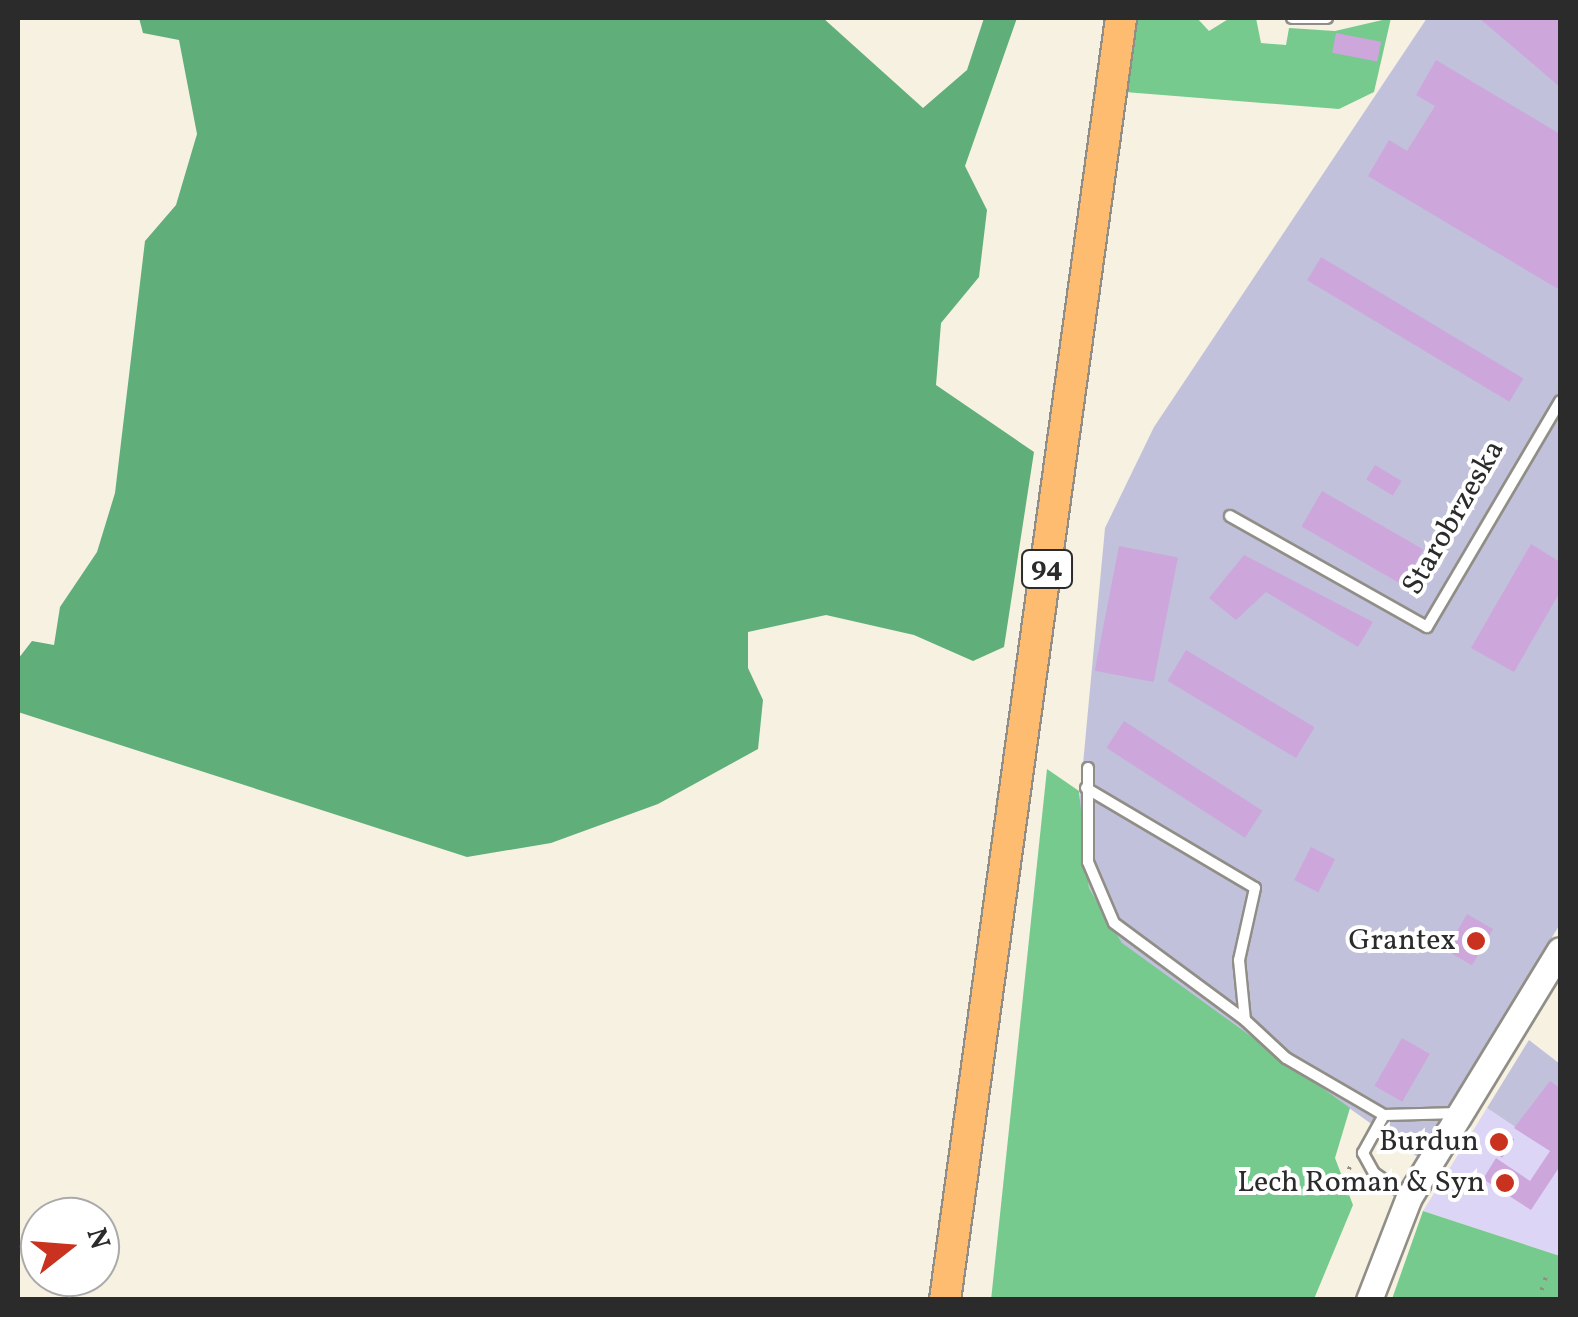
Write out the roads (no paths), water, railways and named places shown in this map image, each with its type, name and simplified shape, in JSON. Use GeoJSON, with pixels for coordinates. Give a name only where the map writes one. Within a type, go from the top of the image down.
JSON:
{"type":"FeatureCollection","features":[{"type":"Feature","properties":{"kind":"main road","name":"94"},"geometry":{"type":"LineString","coordinates":[[945,1300],[973,1120],[1121,18]]}},
{"type":"Feature","properties":{"kind":"main road","name":"94"},"geometry":{"type":"LineString","coordinates":[[964,1300],[973,1120]]}},
{"type":"Feature","properties":{"kind":"street"},"geometry":{"type":"LineString","coordinates":[[1369,1300],[1409,1197],[1560,950]]}},
{"type":"Feature","properties":{"kind":"lane"},"geometry":{"type":"LineString","coordinates":[[1292,18],[1328,18]]}},
{"type":"Feature","properties":{"kind":"lane","name":"Starobrzeska"},"geometry":{"type":"LineString","coordinates":[[1230,516],[1427,627],[1560,401]]}},
{"type":"Feature","properties":{"kind":"lane"},"geometry":{"type":"LineString","coordinates":[[1088,768],[1088,862],[1114,924],[1244,1020],[1286,1058],[1384,1114],[1460,1113]]}},
{"type":"Feature","properties":{"kind":"lane"},"geometry":{"type":"LineString","coordinates":[[1086,788],[1255,888],[1240,960],[1244,1020]]}},
{"type":"Feature","properties":{"kind":"lane"},"geometry":{"type":"LineString","coordinates":[[1384,1114],[1363,1153],[1374,1173],[1409,1197]]}},
{"type":"Feature","properties":{"kind":"place","name":"Grantex"},"geometry":{"type":"Point","coordinates":[1476,941]}},
{"type":"Feature","properties":{"kind":"place","name":"Burdun"},"geometry":{"type":"Point","coordinates":[1499,1142]}},
{"type":"Feature","properties":{"kind":"place","name":"Lech Roman & Syn"},"geometry":{"type":"Point","coordinates":[1505,1183]}}]}
